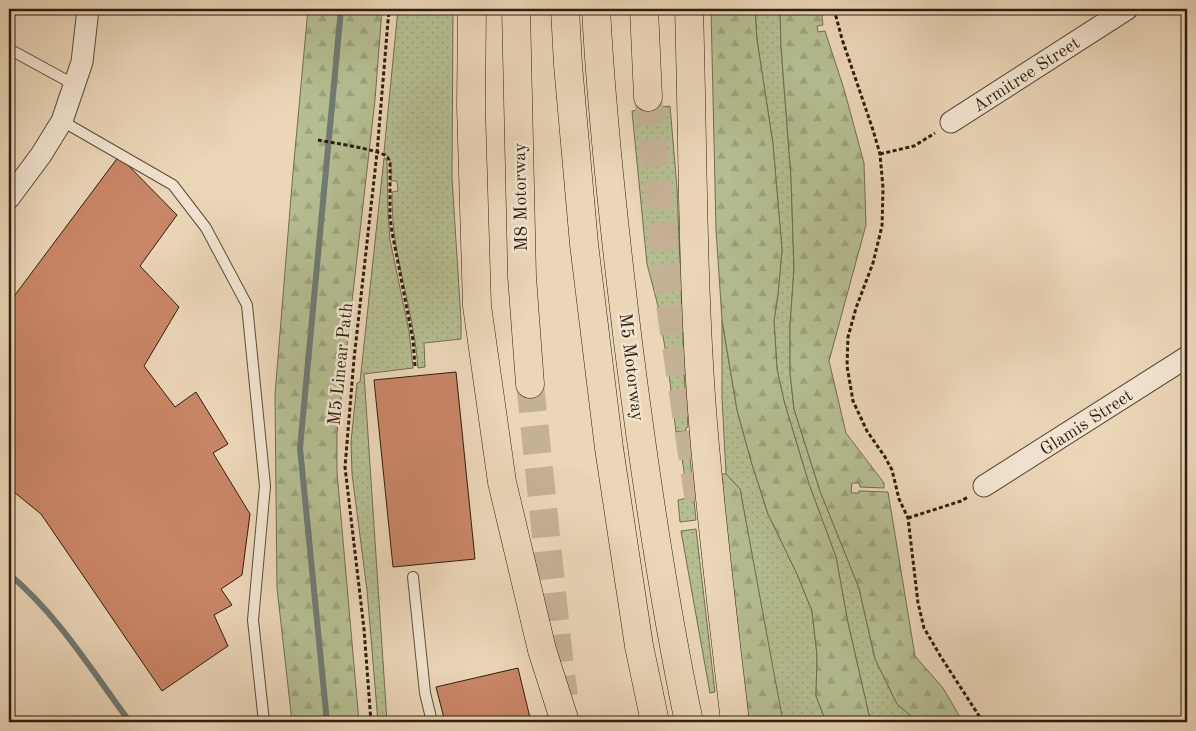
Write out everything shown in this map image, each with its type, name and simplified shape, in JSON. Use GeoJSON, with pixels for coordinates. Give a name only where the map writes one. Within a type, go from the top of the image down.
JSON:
{"type":"FeatureCollection","features":[{"type":"Feature","properties":{"kind":"highway"},"geometry":{"type":"LineString","coordinates":[[472,9],[471,106],[477,306],[502,482],[542,650],[564,722]]}},
{"type":"Feature","properties":{"kind":"highway","name":"M8 Motorway"},"geometry":{"type":"LineString","coordinates":[[516,9],[522,277],[530,384]]}},
{"type":"Feature","properties":{"kind":"highway","name":"M5 Motorway"},"geometry":{"type":"LineString","coordinates":[[565,9],[568,65],[584,244],[607,438],[639,646],[655,722]]}},
{"type":"Feature","properties":{"kind":"highway","name":"M5 Motorway"},"geometry":{"type":"LineString","coordinates":[[596,9],[614,224],[638,418],[674,650],[690,722]]}},
{"type":"Feature","properties":{"kind":"highway"},"geometry":{"type":"LineString","coordinates":[[644,9],[648,97]]}},
{"type":"Feature","properties":{"kind":"highway"},"geometry":{"type":"LineString","coordinates":[[689,9],[695,270],[702,409],[714,544],[735,722]]}},
{"type":"Feature","properties":{"kind":"street"},"geometry":{"type":"LineString","coordinates":[[9,198],[41,155],[62,120],[82,62],[88,9]]}},
{"type":"Feature","properties":{"kind":"street","name":"Armitree Street"},"geometry":{"type":"LineString","coordinates":[[950,122],[1127,9]]}},
{"type":"Feature","properties":{"kind":"street","name":"Glamis Street"},"geometry":{"type":"LineString","coordinates":[[984,486],[1187,357]]}},
{"type":"Feature","properties":{"kind":"lane"},"geometry":{"type":"LineString","coordinates":[[9,49],[74,85]]}},
{"type":"Feature","properties":{"kind":"lane"},"geometry":{"type":"LineString","coordinates":[[62,120],[173,185],[206,228],[247,305],[265,486],[253,620],[264,722]]}},
{"type":"Feature","properties":{"kind":"lane"},"geometry":{"type":"LineString","coordinates":[[413,577],[425,693],[432,722]]}},
{"type":"Feature","properties":{"kind":"path","name":"M5 Linear Path"},"geometry":{"type":"LineString","coordinates":[[372,722],[364,629],[345,467],[389,9]]}},
{"type":"Feature","properties":{"kind":"path"},"geometry":{"type":"LineString","coordinates":[[834,9],[880,154],[883,188],[882,226],[873,263],[856,308],[848,337],[847,366],[853,401],[867,431],[892,470],[899,499],[908,518],[918,602],[924,628],[983,722]]}},
{"type":"Feature","properties":{"kind":"path"},"geometry":{"type":"LineString","coordinates":[[880,154],[914,146],[950,122]]}},
{"type":"Feature","properties":{"kind":"path"},"geometry":{"type":"LineString","coordinates":[[318,140],[376,152],[385,156],[390,163],[390,217],[413,340],[415,366]]}},
{"type":"Feature","properties":{"kind":"path"},"geometry":{"type":"LineString","coordinates":[[908,518],[961,501],[984,486]]}},
{"type":"Feature","properties":{"kind":"green space"},"geometry":{"type":"Polygon","coordinates":[[[308,9],[382,9],[375,100],[337,433],[337,472],[359,722],[292,722],[277,588],[275,395],[308,9]]]}},
{"type":"Feature","properties":{"kind":"green space"},"geometry":{"type":"Polygon","coordinates":[[[398,9],[453,9],[452,178],[461,339],[424,343],[425,367],[418,368],[394,233],[392,192],[398,191],[397,181],[391,181],[390,162],[384,152],[398,9]]]}},
{"type":"Feature","properties":{"kind":"green space"},"geometry":{"type":"Polygon","coordinates":[[[711,9],[755,9],[757,40],[773,144],[782,250],[774,321],[777,369],[784,401],[809,484],[836,557],[848,623],[869,715],[879,722],[826,722],[816,696],[817,655],[812,611],[797,574],[768,514],[737,410],[722,320],[716,229],[711,9]]]}},
{"type":"Feature","properties":{"kind":"green space"},"geometry":{"type":"Polygon","coordinates":[[[755,9],[780,9],[791,177],[794,269],[790,325],[790,373],[794,409],[820,491],[859,588],[875,659],[897,704],[918,722],[879,722],[869,715],[848,623],[836,557],[809,484],[784,401],[777,369],[774,321],[782,250],[773,144],[757,40],[755,9]]]}},
{"type":"Feature","properties":{"kind":"green space"},"geometry":{"type":"Polygon","coordinates":[[[780,9],[821,9],[823,25],[817,26],[818,32],[825,31],[844,89],[864,163],[866,225],[829,361],[846,433],[884,483],[884,488],[860,487],[859,483],[852,483],[851,493],[859,493],[859,491],[888,492],[915,656],[943,688],[963,722],[918,722],[897,704],[875,659],[859,588],[820,491],[794,409],[790,373],[790,325],[794,269],[791,177],[780,9]]]}},
{"type":"Feature","properties":{"kind":"green space"},"geometry":{"type":"Polygon","coordinates":[[[670,106],[677,188],[684,364],[668,366],[658,306],[647,264],[632,111],[670,106]]]}},
{"type":"Feature","properties":{"kind":"green space"},"geometry":{"type":"Polygon","coordinates":[[[384,158],[387,162],[390,240],[409,331],[413,368],[364,374],[387,722],[378,722],[367,590],[352,474],[351,442],[357,383],[360,382],[384,158]]]}},
{"type":"Feature","properties":{"kind":"green space"},"geometry":{"type":"Polygon","coordinates":[[[722,320],[737,410],[751,461],[768,514],[797,574],[812,611],[817,655],[816,696],[826,722],[782,721],[740,489],[726,474],[722,397],[722,320]]]}},
{"type":"Feature","properties":{"kind":"green space"},"geometry":{"type":"Polygon","coordinates":[[[684,372],[688,427],[686,431],[676,432],[669,374],[684,372]]]}},
{"type":"Feature","properties":{"kind":"green space"},"geometry":{"type":"Polygon","coordinates":[[[690,457],[696,520],[680,522],[678,500],[688,498],[682,458],[690,457]]]}},
{"type":"Feature","properties":{"kind":"green space"},"geometry":{"type":"Polygon","coordinates":[[[720,474],[726,474],[740,489],[783,722],[749,722],[741,671],[720,474]]]}},
{"type":"Feature","properties":{"kind":"green space"},"geometry":{"type":"Polygon","coordinates":[[[696,529],[715,692],[710,693],[681,531],[696,529]]]}},
{"type":"Feature","properties":{"kind":"building"},"geometry":{"type":"Polygon","coordinates":[[[119,156],[177,215],[140,266],[179,307],[144,366],[175,407],[196,392],[228,444],[213,453],[250,514],[242,575],[221,589],[232,605],[214,615],[228,646],[162,691],[41,514],[9,488],[9,303],[119,156]]]}},
{"type":"Feature","properties":{"kind":"building"},"geometry":{"type":"Polygon","coordinates":[[[456,372],[475,559],[393,567],[374,380],[456,372]]]}},
{"type":"Feature","properties":{"kind":"building"},"geometry":{"type":"Polygon","coordinates":[[[518,668],[531,722],[445,722],[436,687],[518,668]]]}},
{"type":"Feature","properties":{"kind":"waterway"},"geometry":{"type":"LineString","coordinates":[[327,722],[300,448],[341,9]]}},
{"type":"Feature","properties":{"kind":"waterway"},"geometry":{"type":"LineString","coordinates":[[9,574],[27,590],[59,625],[130,722]]}},
{"type":"Feature","properties":{"kind":"tunnel"},"geometry":{"type":"LineString","coordinates":[[648,97],[670,305],[699,502]]}},
{"type":"Feature","properties":{"kind":"tunnel"},"geometry":{"type":"LineString","coordinates":[[530,384],[564,696]]}}]}
